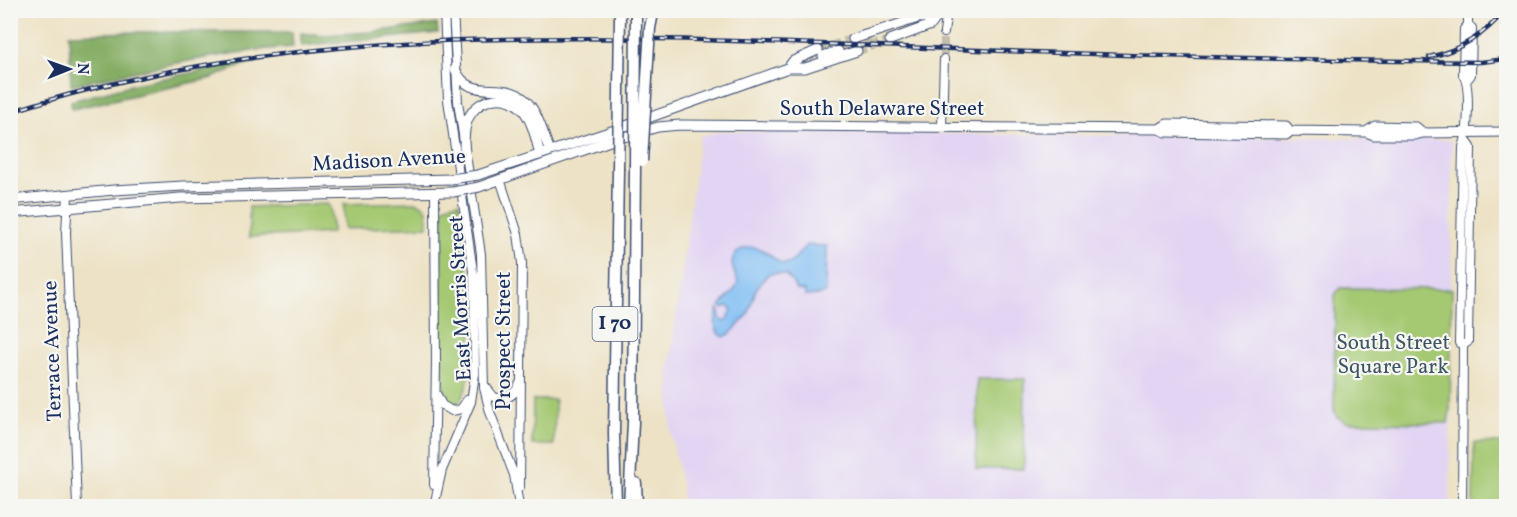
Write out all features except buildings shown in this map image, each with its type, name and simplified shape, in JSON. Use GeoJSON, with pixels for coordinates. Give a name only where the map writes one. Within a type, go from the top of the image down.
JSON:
{"type":"FeatureCollection","features":[{"type":"Feature","properties":{"kind":"highway","name":"I 70"},"geometry":{"type":"LineString","coordinates":[[614,507],[620,11]]}},
{"type":"Feature","properties":{"kind":"highway","name":"I 70"},"geometry":{"type":"LineString","coordinates":[[629,507],[638,163],[636,12]]}},
{"type":"Feature","properties":{"kind":"highway"},"geometry":{"type":"LineString","coordinates":[[638,163],[650,28],[654,12]]}},
{"type":"Feature","properties":{"kind":"highway"},"geometry":{"type":"LineString","coordinates":[[633,422],[637,507]]}},
{"type":"Feature","properties":{"kind":"main road","name":"East Morris Street"},"geometry":{"type":"LineString","coordinates":[[434,507],[442,470],[471,402],[475,374],[476,315],[473,272],[448,100],[444,10]]}},
{"type":"Feature","properties":{"kind":"main road","name":"East Morris Street"},"geometry":{"type":"LineString","coordinates":[[453,10],[455,69],[464,147],[481,254],[484,382],[488,406],[514,475],[519,507]]}},
{"type":"Feature","properties":{"kind":"main road"},"geometry":{"type":"LineString","coordinates":[[1462,507],[1463,345],[1468,342],[1471,147],[1466,136],[1467,80],[1463,75],[1464,29],[1468,25],[1468,10]]}},
{"type":"Feature","properties":{"kind":"main road"},"geometry":{"type":"LineString","coordinates":[[853,39],[918,18],[937,17],[949,12]]}},
{"type":"Feature","properties":{"kind":"main road"},"geometry":{"type":"LineString","coordinates":[[944,33],[949,12]]}},
{"type":"Feature","properties":{"kind":"main road"},"geometry":{"type":"LineString","coordinates":[[890,40],[932,25],[937,17]]}},
{"type":"Feature","properties":{"kind":"main road"},"geometry":{"type":"LineString","coordinates":[[871,39],[920,23],[924,18]]}},
{"type":"Feature","properties":{"kind":"main road","name":"Madison Avenue"},"geometry":{"type":"LineString","coordinates":[[788,68],[793,61],[818,50]]}},
{"type":"Feature","properties":{"kind":"main road","name":"Madison Avenue"},"geometry":{"type":"LineString","coordinates":[[10,200],[183,186],[451,179],[478,175],[788,68],[794,69],[803,63],[838,51]]}},
{"type":"Feature","properties":{"kind":"main road","name":"Madison Avenue"},"geometry":{"type":"LineString","coordinates":[[799,67],[805,68],[857,51]]}},
{"type":"Feature","properties":{"kind":"main road"},"geometry":{"type":"LineString","coordinates":[[942,127],[944,59]]}},
{"type":"Feature","properties":{"kind":"main road"},"geometry":{"type":"LineString","coordinates":[[455,69],[466,85],[474,88],[505,90],[523,98],[534,110],[545,153]]}},
{"type":"Feature","properties":{"kind":"main road"},"geometry":{"type":"LineString","coordinates":[[464,147],[466,125],[472,112],[486,101],[501,99],[516,104],[526,115],[545,153]]}},
{"type":"Feature","properties":{"kind":"main road","name":"South Delaware Street"},"geometry":{"type":"LineString","coordinates":[[607,142],[658,127],[680,124],[1159,129],[1167,132],[1262,134],[1286,134],[1290,131],[1366,132],[1374,135],[1423,133],[1466,136],[1506,132]]}},
{"type":"Feature","properties":{"kind":"main road","name":"Madison Avenue"},"geometry":{"type":"LineString","coordinates":[[10,213],[180,198],[453,192],[479,186],[607,142]]}},
{"type":"Feature","properties":{"kind":"main road","name":"Prospect Street"},"geometry":{"type":"LineString","coordinates":[[500,179],[518,234],[522,256],[519,507]]}},
{"type":"Feature","properties":{"kind":"main road","name":"East Morris Street"},"geometry":{"type":"LineString","coordinates":[[434,507],[435,193]]}},
{"type":"Feature","properties":{"kind":"main road"},"geometry":{"type":"LineString","coordinates":[[435,391],[445,409],[457,411],[464,407],[475,374]]}},
{"type":"Feature","properties":{"kind":"main road"},"geometry":{"type":"LineString","coordinates":[[484,382],[491,395],[501,399],[514,394],[520,383]]}},
{"type":"Feature","properties":{"kind":"street","name":"Terrace Avenue"},"geometry":{"type":"LineString","coordinates":[[68,195],[66,207],[77,507]]}},
{"type":"Feature","properties":{"kind":"shaded area"},"geometry":{"type":"Polygon","coordinates":[[[723,131],[1452,140],[1450,506],[683,506],[682,487],[671,432],[669,370],[700,136],[723,131]]]}},
{"type":"Feature","properties":{"kind":"green space"},"geometry":{"type":"Polygon","coordinates":[[[437,24],[438,33],[301,46],[301,33],[325,35],[371,32],[437,24]]]}},
{"type":"Feature","properties":{"kind":"green space"},"geometry":{"type":"Polygon","coordinates":[[[292,32],[293,47],[209,57],[71,85],[69,34],[292,32]]]}},
{"type":"Feature","properties":{"kind":"green space"},"geometry":{"type":"Polygon","coordinates":[[[262,59],[262,61],[246,64],[212,78],[72,109],[71,101],[134,84],[262,59]]]}},
{"type":"Feature","properties":{"kind":"green space"},"geometry":{"type":"Polygon","coordinates":[[[415,202],[425,208],[428,214],[428,226],[344,229],[344,204],[415,202]]]}},
{"type":"Feature","properties":{"kind":"green space"},"geometry":{"type":"Polygon","coordinates":[[[459,202],[468,277],[472,342],[470,370],[465,392],[455,405],[447,402],[441,371],[442,209],[459,202]]]}},
{"type":"Feature","properties":{"kind":"green space"},"geometry":{"type":"Polygon","coordinates":[[[328,204],[331,211],[332,233],[249,237],[249,207],[328,204]]]}},
{"type":"Feature","properties":{"kind":"green space","name":"South Street Square Park"},"geometry":{"type":"Polygon","coordinates":[[[1340,288],[1452,289],[1448,423],[1346,422],[1337,417],[1334,410],[1335,295],[1340,288]]]}},
{"type":"Feature","properties":{"kind":"green space"},"geometry":{"type":"Polygon","coordinates":[[[977,379],[1025,379],[1024,469],[976,469],[977,379]]]}},
{"type":"Feature","properties":{"kind":"green space"},"geometry":{"type":"Polygon","coordinates":[[[533,400],[555,400],[554,445],[532,445],[533,400]]]}},
{"type":"Feature","properties":{"kind":"green space"},"geometry":{"type":"Polygon","coordinates":[[[1474,443],[1506,443],[1506,506],[1473,506],[1474,443]]]}},
{"type":"Feature","properties":{"kind":"water"},"geometry":{"type":"Polygon","coordinates":[[[806,245],[827,246],[826,292],[821,295],[805,296],[805,291],[796,290],[786,275],[768,274],[756,289],[748,315],[730,334],[724,337],[718,333],[715,324],[718,309],[723,322],[727,320],[732,310],[728,306],[723,308],[720,306],[738,282],[732,262],[737,253],[746,248],[757,248],[783,264],[792,262],[806,245]]]}},
{"type":"Feature","properties":{"kind":"tunnel"},"geometry":{"type":"LineString","coordinates":[[944,33],[944,59]]}},
{"type":"Feature","properties":{"kind":"tunnel"},"geometry":{"type":"LineString","coordinates":[[818,50],[853,39]]}},
{"type":"Feature","properties":{"kind":"tunnel"},"geometry":{"type":"LineString","coordinates":[[838,51],[871,39]]}},
{"type":"Feature","properties":{"kind":"tunnel"},"geometry":{"type":"LineString","coordinates":[[857,51],[890,40]]}},
{"type":"Feature","properties":{"kind":"railway"},"geometry":{"type":"LineString","coordinates":[[1429,57],[1461,46],[1481,34],[1505,10]]}},
{"type":"Feature","properties":{"kind":"railway"},"geometry":{"type":"LineString","coordinates":[[10,112],[119,82],[229,61],[340,48],[452,41],[565,38],[677,39],[1264,58],[1481,62],[1506,59]]}}]}
